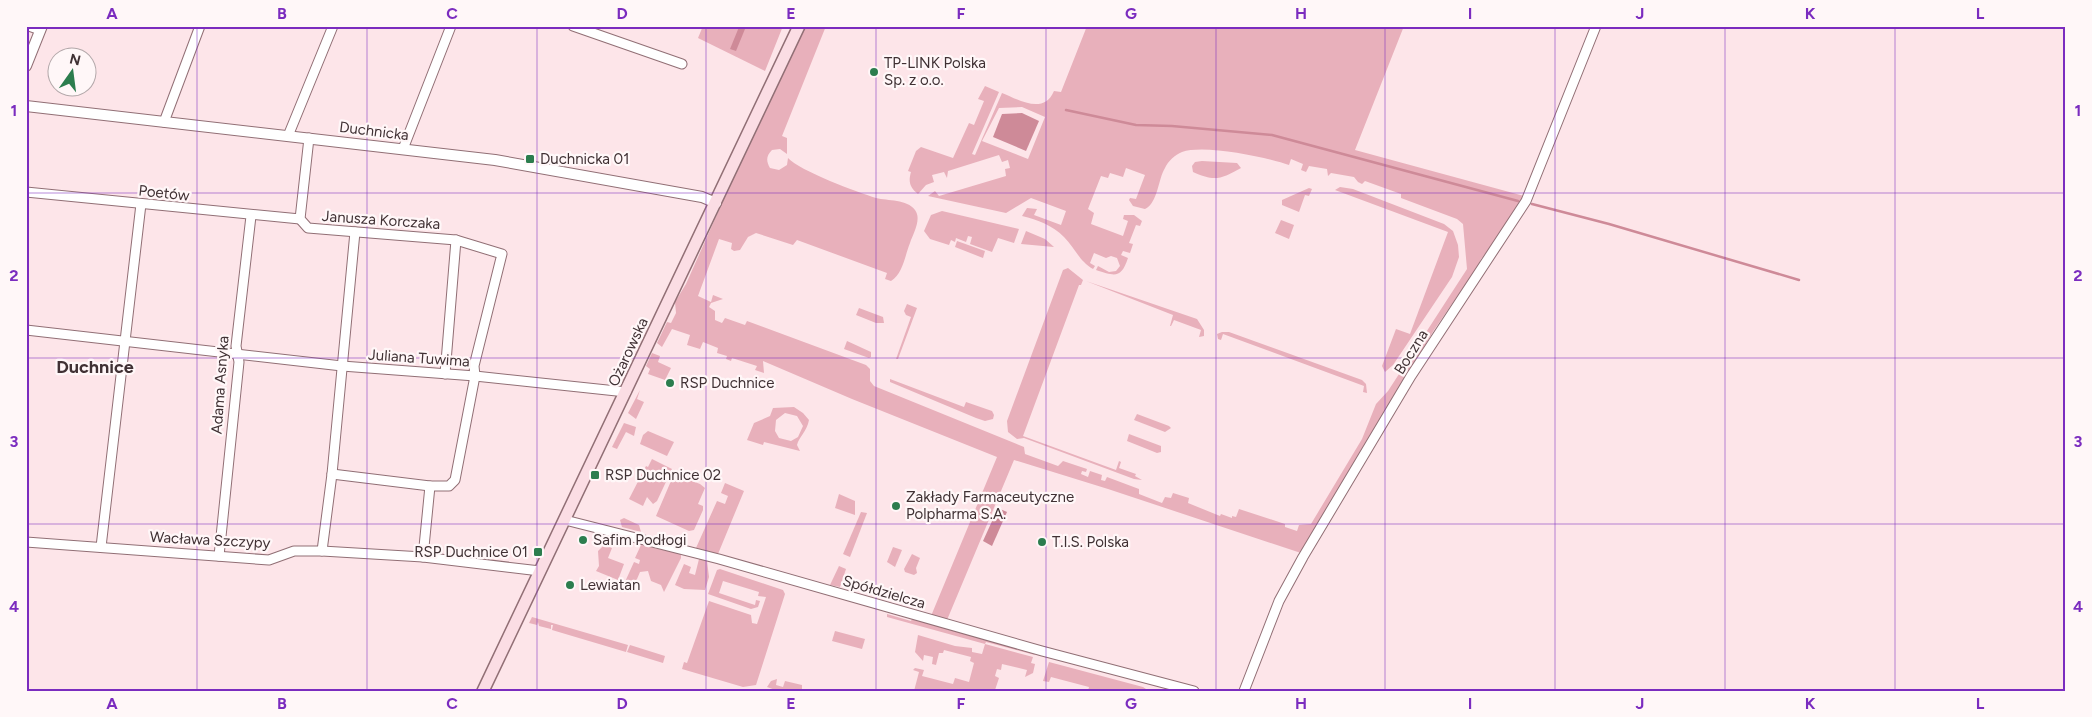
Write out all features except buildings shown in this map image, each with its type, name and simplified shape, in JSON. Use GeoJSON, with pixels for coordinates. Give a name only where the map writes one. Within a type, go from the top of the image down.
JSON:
{"type":"FeatureCollection","features":[{"type":"Feature","properties":{"kind":"main road","name":"Ożarowska"},"geometry":{"type":"LineString","coordinates":[[483,691],[799,26]]}},
{"type":"Feature","properties":{"kind":"street"},"geometry":{"type":"LineString","coordinates":[[26,66],[41,28],[29,26]]}},
{"type":"Feature","properties":{"kind":"street"},"geometry":{"type":"LineString","coordinates":[[164,122],[200,26]]}},
{"type":"Feature","properties":{"kind":"street"},"geometry":{"type":"LineString","coordinates":[[288,136],[333,26]]}},
{"type":"Feature","properties":{"kind":"street"},"geometry":{"type":"LineString","coordinates":[[403,149],[451,26]]}},
{"type":"Feature","properties":{"kind":"street"},"geometry":{"type":"LineString","coordinates":[[573,26],[682,64]]}},
{"type":"Feature","properties":{"kind":"street","name":"Boczna"},"geometry":{"type":"LineString","coordinates":[[1244,691],[1279,601],[1303,557],[1411,376],[1526,201],[1596,26]]}},
{"type":"Feature","properties":{"kind":"street","name":"Duchnicka"},"geometry":{"type":"LineString","coordinates":[[26,106],[528,165],[702,197],[716,203]]}},
{"type":"Feature","properties":{"kind":"street","name":"Janusza Korczaka"},"geometry":{"type":"LineString","coordinates":[[309,138],[300,219],[308,228],[456,240],[502,254],[474,366],[474,376]]}},
{"type":"Feature","properties":{"kind":"street","name":"Poetów"},"geometry":{"type":"LineString","coordinates":[[26,192],[250,216],[300,219]]}},
{"type":"Feature","properties":{"kind":"street"},"geometry":{"type":"LineString","coordinates":[[101,547],[141,204]]}},
{"type":"Feature","properties":{"kind":"street","name":"Adama Asnyka"},"geometry":{"type":"LineString","coordinates":[[219,556],[239,362],[236,346],[250,216]]}},
{"type":"Feature","properties":{"kind":"street"},"geometry":{"type":"LineString","coordinates":[[322,550],[332,474],[355,232]]}},
{"type":"Feature","properties":{"kind":"street","name":"Janusza Korczaka"},"geometry":{"type":"LineString","coordinates":[[445,374],[456,240]]}},
{"type":"Feature","properties":{"kind":"street","name":"Juliana Tuwima"},"geometry":{"type":"LineString","coordinates":[[26,330],[342,366],[474,376],[626,392]]}},
{"type":"Feature","properties":{"kind":"street"},"geometry":{"type":"LineString","coordinates":[[332,474],[444,488],[449,486],[455,480],[474,376]]}},
{"type":"Feature","properties":{"kind":"street"},"geometry":{"type":"LineString","coordinates":[[423,557],[430,486]]}},
{"type":"Feature","properties":{"kind":"street","name":"Spółdzielcza"},"geometry":{"type":"LineString","coordinates":[[565,520],[719,559],[1042,651],[1194,691]]}},
{"type":"Feature","properties":{"kind":"street","name":"Wacława Szczypy"},"geometry":{"type":"LineString","coordinates":[[26,542],[270,560],[294,551],[322,550],[423,557],[540,571]]}},
{"type":"Feature","properties":{"kind":"shaded area"},"geometry":{"type":"Polygon","coordinates":[[[703,26],[783,26],[765,71],[698,38],[703,26]]]}},
{"type":"Feature","properties":{"kind":"shaded area"},"geometry":{"type":"Polygon","coordinates":[[[801,26],[826,26],[782,136],[787,138],[787,154],[780,149],[772,150],[767,159],[768,163],[770,168],[779,170],[787,165],[788,158],[804,169],[843,186],[876,198],[902,202],[912,206],[918,218],[903,264],[898,274],[891,281],[885,279],[887,273],[797,240],[793,245],[756,233],[748,237],[740,250],[734,251],[731,249],[732,243],[719,239],[698,296],[711,302],[713,295],[723,299],[711,303],[709,307],[715,311],[715,320],[722,323],[725,318],[745,325],[747,321],[866,365],[870,369],[870,381],[874,386],[1024,447],[1025,454],[1058,466],[1063,461],[1087,469],[1086,472],[1082,471],[1081,474],[1088,477],[1090,471],[1102,475],[1101,480],[1105,481],[1107,477],[1139,489],[1139,494],[1162,503],[1165,497],[1171,498],[1173,493],[1189,498],[1188,503],[1220,516],[1221,514],[1232,518],[1232,516],[1236,517],[1239,509],[1285,524],[1285,527],[1297,531],[1299,525],[1311,524],[1362,439],[1376,404],[1388,391],[1467,269],[1463,224],[1457,219],[1401,198],[1401,194],[1365,181],[1362,184],[1354,177],[1331,173],[1328,176],[1327,169],[1309,166],[1306,172],[1301,170],[1303,164],[1291,159],[1289,165],[1235,152],[1192,150],[1179,153],[1168,163],[1153,202],[1145,209],[1133,206],[1129,200],[1130,198],[1136,199],[1145,175],[1126,168],[1123,177],[1110,173],[1108,178],[1101,176],[1088,209],[1094,213],[1091,224],[1123,236],[1128,221],[1123,219],[1124,215],[1134,215],[1142,221],[1140,226],[1136,225],[1129,243],[1133,244],[1130,253],[1123,251],[1121,255],[1128,258],[1123,270],[1120,273],[1108,274],[1096,270],[1098,266],[1109,272],[1116,271],[1120,266],[1117,258],[1111,256],[1106,258],[1094,253],[1090,263],[1095,266],[1093,269],[1084,262],[1068,241],[1055,229],[1039,221],[1022,216],[1027,208],[1037,209],[1034,215],[1061,225],[1066,211],[1031,198],[1006,213],[928,196],[935,191],[939,196],[1006,176],[1005,169],[1010,168],[1008,160],[1002,162],[999,155],[948,171],[947,178],[944,172],[932,175],[934,182],[926,185],[918,194],[911,187],[911,172],[908,171],[916,151],[921,147],[953,158],[969,123],[974,125],[984,101],[978,99],[985,86],[999,92],[972,154],[975,155],[1002,93],[1023,102],[1038,104],[1050,98],[1054,91],[1061,92],[1087,26],[1404,26],[1355,150],[1524,196],[1514,217],[1481,259],[1434,330],[1301,553],[1014,460],[947,620],[931,616],[997,457],[763,361],[764,373],[755,370],[757,366],[732,358],[731,361],[726,359],[727,356],[717,353],[718,348],[703,342],[700,349],[687,345],[690,335],[672,329],[662,347],[657,343],[667,322],[671,323],[676,313],[675,302],[686,284],[801,26]],[[1022,107],[999,108],[982,141],[1028,159],[1045,117],[1022,107]]]}},
{"type":"Feature","properties":{"kind":"shaded area"},"geometry":{"type":"Polygon","coordinates":[[[739,27],[745,29],[736,51],[730,49],[739,27]]]}},
{"type":"Feature","properties":{"kind":"shaded area"},"geometry":{"type":"Polygon","coordinates":[[[1022,113],[1039,121],[1026,151],[993,137],[1002,114],[1022,113]]]}},
{"type":"Feature","properties":{"kind":"shaded area"},"geometry":{"type":"Polygon","coordinates":[[[1195,162],[1237,163],[1241,168],[1223,177],[1207,177],[1193,172],[1192,166],[1195,162]]]}},
{"type":"Feature","properties":{"kind":"shaded area"},"geometry":{"type":"Polygon","coordinates":[[[1340,187],[1353,189],[1444,224],[1453,231],[1458,245],[1459,257],[1452,277],[1393,365],[1385,372],[1382,366],[1396,329],[1410,334],[1448,232],[1335,190],[1340,187]]]}},
{"type":"Feature","properties":{"kind":"shaded area"},"geometry":{"type":"Polygon","coordinates":[[[1309,188],[1312,189],[1309,196],[1305,195],[1299,212],[1282,205],[1282,200],[1309,188]]]}},
{"type":"Feature","properties":{"kind":"shaded area"},"geometry":{"type":"Polygon","coordinates":[[[942,211],[1019,229],[1014,243],[998,238],[992,252],[970,244],[972,237],[968,236],[966,242],[956,238],[955,242],[951,240],[949,245],[930,239],[924,231],[931,215],[942,211]]]}},
{"type":"Feature","properties":{"kind":"shaded area"},"geometry":{"type":"Polygon","coordinates":[[[1281,220],[1294,225],[1289,239],[1275,233],[1281,220]]]}},
{"type":"Feature","properties":{"kind":"shaded area"},"geometry":{"type":"Polygon","coordinates":[[[1026,231],[1045,239],[1054,247],[1021,244],[1026,231]]]}},
{"type":"Feature","properties":{"kind":"shaded area"},"geometry":{"type":"Polygon","coordinates":[[[957,241],[985,251],[983,258],[955,247],[957,241]]]}},
{"type":"Feature","properties":{"kind":"shaded area"},"geometry":{"type":"Polygon","coordinates":[[[1068,268],[1083,280],[1081,285],[1079,285],[1023,436],[1116,470],[1119,461],[1121,462],[1119,468],[1136,474],[1135,476],[1142,480],[1134,479],[1024,438],[1017,439],[1008,432],[1007,421],[1063,270],[1068,268]]]}},
{"type":"Feature","properties":{"kind":"shaded area"},"geometry":{"type":"Polygon","coordinates":[[[1086,281],[1197,319],[1204,330],[1204,336],[1199,337],[1201,330],[1174,320],[1170,326],[1173,315],[1086,281]]]}},
{"type":"Feature","properties":{"kind":"shaded area"},"geometry":{"type":"Polygon","coordinates":[[[907,304],[917,308],[898,359],[896,359],[911,317],[906,315],[904,311],[907,304]]]}},
{"type":"Feature","properties":{"kind":"shaded area"},"geometry":{"type":"Polygon","coordinates":[[[859,308],[883,317],[884,323],[876,323],[856,315],[859,308]]]}},
{"type":"Feature","properties":{"kind":"shaded area"},"geometry":{"type":"Polygon","coordinates":[[[1229,332],[1362,380],[1366,384],[1367,393],[1363,392],[1364,386],[1223,334],[1221,340],[1218,339],[1217,334],[1229,332]]]}},
{"type":"Feature","properties":{"kind":"shaded area"},"geometry":{"type":"Polygon","coordinates":[[[847,341],[871,352],[871,357],[869,358],[844,349],[847,341]]]}},
{"type":"Feature","properties":{"kind":"shaded area"},"geometry":{"type":"Polygon","coordinates":[[[652,353],[660,356],[658,362],[671,368],[665,380],[648,374],[650,369],[646,366],[652,353]]]}},
{"type":"Feature","properties":{"kind":"shaded area"},"geometry":{"type":"Polygon","coordinates":[[[890,379],[964,407],[966,402],[992,411],[993,419],[985,421],[976,418],[890,382],[890,379]]]}},
{"type":"Feature","properties":{"kind":"shaded area"},"geometry":{"type":"Polygon","coordinates":[[[640,390],[637,399],[644,402],[636,419],[628,413],[640,390]]]}},
{"type":"Feature","properties":{"kind":"shaded area"},"geometry":{"type":"Polygon","coordinates":[[[794,407],[809,420],[797,445],[800,451],[764,442],[763,445],[747,440],[754,423],[770,416],[773,408],[794,407]],[[785,413],[776,420],[775,431],[779,438],[791,441],[798,437],[803,426],[797,416],[785,413]]]}},
{"type":"Feature","properties":{"kind":"shaded area"},"geometry":{"type":"Polygon","coordinates":[[[1137,414],[1171,428],[1165,432],[1134,420],[1137,414]]]}},
{"type":"Feature","properties":{"kind":"shaded area"},"geometry":{"type":"Polygon","coordinates":[[[624,423],[636,427],[634,436],[626,432],[617,449],[612,447],[624,423]]]}},
{"type":"Feature","properties":{"kind":"shaded area"},"geometry":{"type":"Polygon","coordinates":[[[648,431],[674,442],[667,456],[640,444],[643,435],[648,431]]]}},
{"type":"Feature","properties":{"kind":"shaded area"},"geometry":{"type":"Polygon","coordinates":[[[1129,434],[1161,446],[1161,452],[1157,453],[1127,441],[1129,434]]]}},
{"type":"Feature","properties":{"kind":"shaded area"},"geometry":{"type":"Polygon","coordinates":[[[652,459],[672,469],[657,501],[653,504],[647,497],[643,506],[629,499],[646,466],[648,467],[652,459]]]}},
{"type":"Feature","properties":{"kind":"shaded area"},"geometry":{"type":"Polygon","coordinates":[[[674,474],[700,484],[705,488],[698,504],[703,506],[703,510],[694,530],[689,531],[656,516],[674,474]]]}},
{"type":"Feature","properties":{"kind":"shaded area"},"geometry":{"type":"Polygon","coordinates":[[[725,483],[744,491],[718,554],[696,548],[717,501],[725,504],[728,496],[721,493],[725,483]]]}},
{"type":"Feature","properties":{"kind":"shaded area"},"geometry":{"type":"Polygon","coordinates":[[[839,494],[855,501],[855,515],[835,508],[839,494]]]}},
{"type":"Feature","properties":{"kind":"shaded area"},"geometry":{"type":"Polygon","coordinates":[[[998,508],[1007,512],[992,546],[983,541],[998,508]]]}},
{"type":"Feature","properties":{"kind":"shaded area"},"geometry":{"type":"Polygon","coordinates":[[[861,512],[867,513],[850,557],[843,554],[861,512]]]}},
{"type":"Feature","properties":{"kind":"shaded area"},"geometry":{"type":"Polygon","coordinates":[[[624,518],[639,525],[641,532],[622,527],[620,520],[624,518]]]}},
{"type":"Feature","properties":{"kind":"shaded area"},"geometry":{"type":"Polygon","coordinates":[[[604,545],[612,548],[608,558],[624,564],[618,580],[596,571],[599,566],[598,551],[604,545]]]}},
{"type":"Feature","properties":{"kind":"shaded area"},"geometry":{"type":"Polygon","coordinates":[[[641,545],[681,554],[681,558],[664,592],[661,585],[651,581],[648,571],[640,572],[634,586],[627,587],[624,584],[634,562],[639,564],[640,560],[635,558],[641,545]]]}},
{"type":"Feature","properties":{"kind":"shaded area"},"geometry":{"type":"Polygon","coordinates":[[[893,547],[902,550],[895,567],[887,562],[893,547]]]}},
{"type":"Feature","properties":{"kind":"shaded area"},"geometry":{"type":"Polygon","coordinates":[[[912,554],[920,558],[916,568],[917,573],[914,575],[905,572],[904,569],[912,554]]]}},
{"type":"Feature","properties":{"kind":"shaded area"},"geometry":{"type":"Polygon","coordinates":[[[699,559],[707,561],[709,577],[705,590],[684,589],[675,585],[684,564],[691,567],[689,573],[695,575],[699,559]]]}},
{"type":"Feature","properties":{"kind":"shaded area"},"geometry":{"type":"Polygon","coordinates":[[[839,566],[846,569],[840,587],[830,585],[839,566]]]}},
{"type":"Feature","properties":{"kind":"shaded area"},"geometry":{"type":"Polygon","coordinates":[[[720,569],[783,590],[785,594],[756,685],[743,687],[682,669],[684,662],[687,663],[709,601],[751,615],[752,623],[757,624],[766,597],[758,596],[759,592],[723,581],[719,593],[755,605],[756,600],[760,601],[758,607],[751,609],[708,594],[717,570],[720,569]]]}},
{"type":"Feature","properties":{"kind":"shaded area"},"geometry":{"type":"Polygon","coordinates":[[[887,614],[1033,652],[1035,655],[986,642],[985,644],[887,617],[887,614]]]}},
{"type":"Feature","properties":{"kind":"shaded area"},"geometry":{"type":"Polygon","coordinates":[[[532,617],[628,645],[626,652],[552,630],[553,625],[551,625],[551,629],[539,626],[538,622],[537,625],[529,623],[532,617]]]}},
{"type":"Feature","properties":{"kind":"shaded area"},"geometry":{"type":"Polygon","coordinates":[[[835,631],[865,639],[862,649],[832,641],[835,631]]]}},
{"type":"Feature","properties":{"kind":"shaded area"},"geometry":{"type":"Polygon","coordinates":[[[918,635],[955,646],[972,648],[972,652],[982,654],[985,644],[1033,657],[1031,663],[1035,664],[1033,673],[1025,677],[1027,670],[1002,664],[1001,670],[997,669],[995,676],[999,678],[995,690],[914,691],[919,672],[913,670],[915,668],[924,670],[922,676],[953,684],[955,678],[969,682],[974,663],[970,661],[971,657],[944,650],[943,653],[939,653],[936,665],[932,664],[933,657],[924,655],[923,661],[915,652],[918,635]]]}},
{"type":"Feature","properties":{"kind":"shaded area"},"geometry":{"type":"Polygon","coordinates":[[[630,645],[665,656],[663,663],[627,652],[630,645]]]}},
{"type":"Feature","properties":{"kind":"shaded area"},"geometry":{"type":"Polygon","coordinates":[[[1049,662],[1143,687],[1149,691],[1088,691],[1089,687],[1051,677],[1049,682],[1043,681],[1049,662]]]}},
{"type":"Feature","properties":{"kind":"shaded area"},"geometry":{"type":"Polygon","coordinates":[[[777,679],[776,685],[783,687],[785,681],[802,685],[802,691],[778,691],[767,687],[771,681],[777,679]]]}},
{"type":"Feature","properties":{"kind":"waterway"},"geometry":{"type":"LineString","coordinates":[[1066,110],[1136,125],[1172,126],[1272,135],[1518,201]]}},
{"type":"Feature","properties":{"kind":"waterway"},"geometry":{"type":"LineString","coordinates":[[1532,204],[1609,224],[1799,280]]}},
{"type":"Feature","properties":{"kind":"place","name":"TP-LINK Polska Sp. z o.o."},"geometry":{"type":"Point","coordinates":[874,72]}},
{"type":"Feature","properties":{"kind":"place","name":"Duchnicka 01"},"geometry":{"type":"Point","coordinates":[530,159]}},
{"type":"Feature","properties":{"kind":"place","name":"RSP Duchnice"},"geometry":{"type":"Point","coordinates":[670,383]}},
{"type":"Feature","properties":{"kind":"place","name":"RSP Duchnice 02"},"geometry":{"type":"Point","coordinates":[595,475]}},
{"type":"Feature","properties":{"kind":"place","name":"Zakłady Farmaceutyczne Polpharma S.A."},"geometry":{"type":"Point","coordinates":[896,506]}},
{"type":"Feature","properties":{"kind":"place","name":"Safim Podłogi"},"geometry":{"type":"Point","coordinates":[583,540]}},
{"type":"Feature","properties":{"kind":"place","name":"T.I.S. Polska"},"geometry":{"type":"Point","coordinates":[1042,542]}},
{"type":"Feature","properties":{"kind":"place","name":"RSP Duchnice 01"},"geometry":{"type":"Point","coordinates":[538,552]}},
{"type":"Feature","properties":{"kind":"place","name":"Lewiatan"},"geometry":{"type":"Point","coordinates":[570,585]}},
{"type":"Feature","properties":{"kind":"district","name":"Duchnice"},"geometry":{"type":"Point","coordinates":[95,367]}}]}
